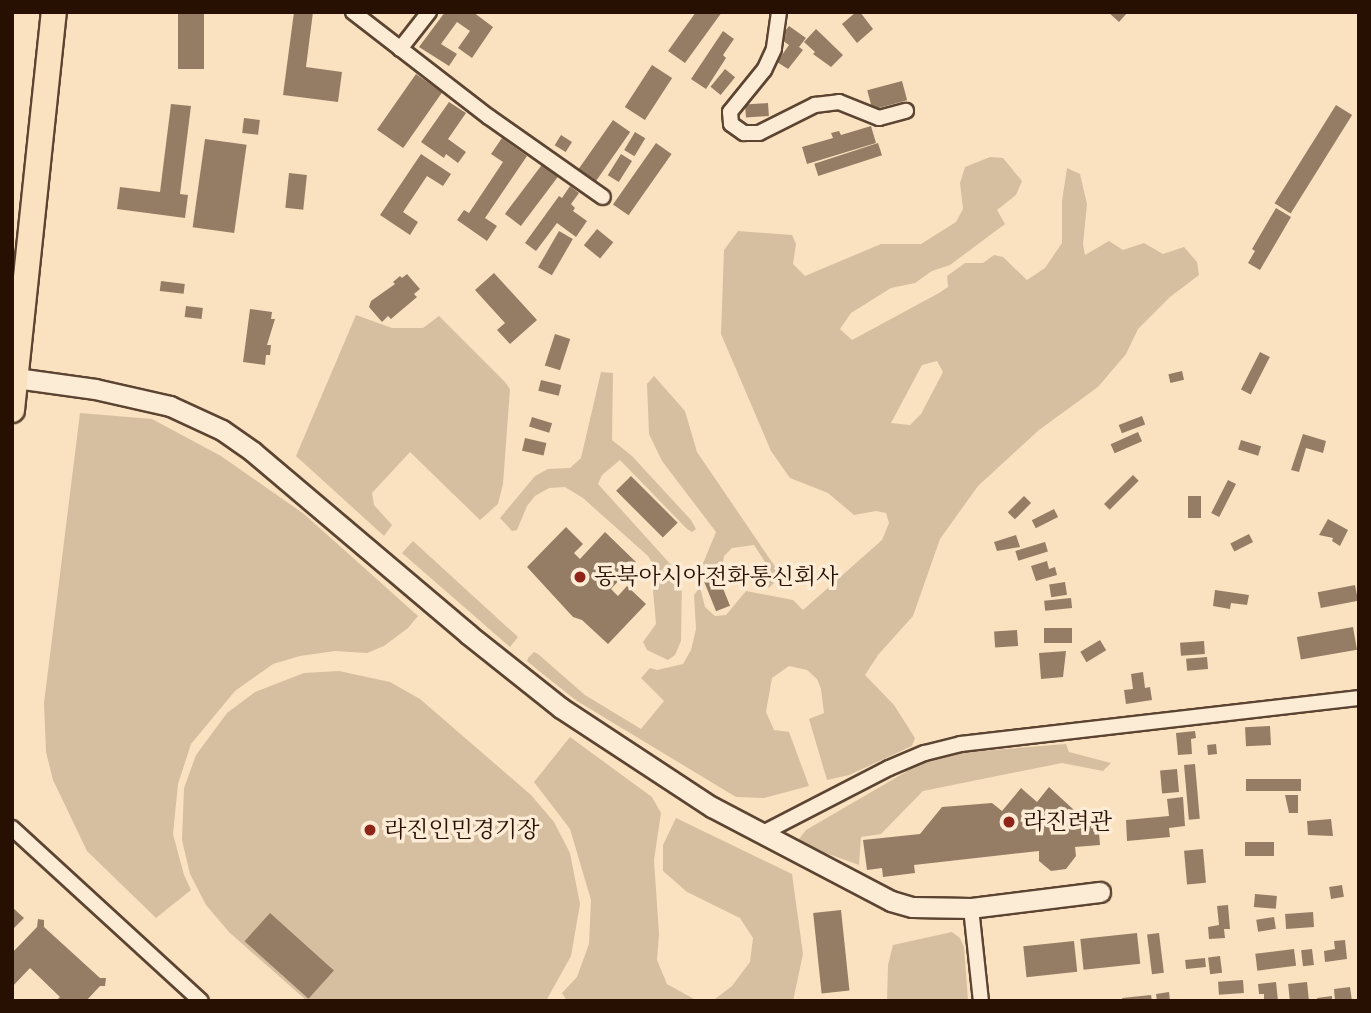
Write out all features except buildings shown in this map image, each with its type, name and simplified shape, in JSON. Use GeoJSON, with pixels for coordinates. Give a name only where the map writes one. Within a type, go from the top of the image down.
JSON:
{"type":"FeatureCollection","features":[{"type":"Feature","properties":{"kind":"highway"},"geometry":{"type":"LineString","coordinates":[[12,410],[54,12]]}},
{"type":"Feature","properties":{"kind":"street"},"geometry":{"type":"LineString","coordinates":[[353,12],[489,117],[603,197]]}},
{"type":"Feature","properties":{"kind":"street"},"geometry":{"type":"LineString","coordinates":[[400,49],[429,12]]}},
{"type":"Feature","properties":{"kind":"street"},"geometry":{"type":"LineString","coordinates":[[779,12],[774,50],[764,70],[730,112],[731,124],[744,134],[759,133],[815,105],[839,102],[879,118],[906,111]]}},
{"type":"Feature","properties":{"kind":"street"},"geometry":{"type":"LineString","coordinates":[[14,378],[95,389],[170,406],[222,430],[285,478],[533,688],[712,807],[891,901],[912,907],[971,908],[1100,892]]}},
{"type":"Feature","properties":{"kind":"street"},"geometry":{"type":"LineString","coordinates":[[761,834],[925,752],[961,744],[1358,697]]}},
{"type":"Feature","properties":{"kind":"street"},"geometry":{"type":"LineString","coordinates":[[12,828],[201,1001]]}},
{"type":"Feature","properties":{"kind":"street"},"geometry":{"type":"LineString","coordinates":[[971,908],[981,1001]]}},
{"type":"Feature","properties":{"kind":"shaded area"},"geometry":{"type":"Polygon","coordinates":[[[990,157],[1003,158],[1022,181],[1016,195],[997,210],[1005,224],[950,265],[932,271],[915,283],[891,288],[851,313],[840,329],[852,340],[948,287],[947,276],[965,263],[983,263],[994,255],[1003,257],[1027,280],[1045,268],[1062,243],[1062,201],[1067,168],[1080,174],[1087,204],[1083,244],[1085,255],[1109,241],[1123,250],[1144,243],[1163,254],[1184,247],[1197,262],[1199,275],[1170,297],[1138,329],[1126,354],[1098,387],[1039,430],[978,486],[940,539],[913,616],[878,655],[865,675],[894,705],[915,738],[912,746],[849,775],[827,780],[809,719],[824,713],[821,689],[817,679],[807,670],[789,666],[772,678],[766,712],[774,730],[789,732],[809,786],[764,798],[736,797],[577,701],[527,661],[528,658],[534,652],[538,654],[585,695],[641,729],[664,701],[641,678],[650,668],[657,670],[683,664],[691,650],[696,629],[694,595],[700,587],[705,607],[715,616],[726,615],[746,591],[793,600],[803,610],[882,540],[889,523],[886,513],[876,511],[854,515],[828,493],[790,478],[771,451],[721,334],[724,250],[738,231],[792,235],[796,244],[793,264],[805,276],[881,244],[921,244],[956,222],[963,209],[960,183],[965,167],[990,157]],[[937,361],[922,365],[891,423],[910,425],[921,414],[943,372],[937,361]]]}},
{"type":"Feature","properties":{"kind":"shaded area"},"geometry":{"type":"Polygon","coordinates":[[[356,315],[392,328],[423,328],[439,316],[510,389],[503,484],[498,504],[480,520],[410,452],[372,493],[374,505],[392,525],[384,536],[296,456],[356,315]]]}},
{"type":"Feature","properties":{"kind":"shaded area"},"geometry":{"type":"Polygon","coordinates":[[[601,372],[613,373],[612,440],[632,456],[691,520],[696,529],[692,532],[687,529],[620,460],[602,475],[598,484],[682,577],[681,641],[675,655],[668,660],[647,650],[643,642],[656,624],[653,591],[656,569],[648,556],[583,498],[565,487],[549,488],[535,496],[527,506],[517,530],[512,531],[500,518],[535,476],[548,469],[570,468],[581,458],[601,372]]]}},
{"type":"Feature","properties":{"kind":"shaded area"},"geometry":{"type":"Polygon","coordinates":[[[654,376],[685,411],[697,452],[776,568],[780,576],[769,588],[765,583],[772,573],[754,545],[732,548],[724,556],[722,570],[703,577],[699,573],[716,532],[662,461],[649,434],[647,384],[654,376]]]}},
{"type":"Feature","properties":{"kind":"shaded area"},"geometry":{"type":"Polygon","coordinates":[[[80,413],[152,419],[221,456],[304,514],[418,616],[408,628],[384,646],[367,653],[335,651],[300,656],[273,664],[235,691],[191,744],[178,784],[173,834],[191,890],[156,918],[87,851],[53,780],[46,752],[44,703],[80,413]]]}},
{"type":"Feature","properties":{"kind":"shaded area"},"geometry":{"type":"Polygon","coordinates":[[[413,541],[518,637],[510,647],[402,553],[413,541]]]}},
{"type":"Feature","properties":{"kind":"shaded area","name":"라진인민경기장"},"geometry":{"type":"Polygon","coordinates":[[[339,671],[390,682],[420,699],[531,795],[554,822],[570,853],[580,904],[571,956],[546,1001],[307,1001],[229,932],[206,905],[190,874],[182,840],[184,788],[196,755],[227,713],[255,692],[304,673],[339,671]]]}},
{"type":"Feature","properties":{"kind":"shaded area"},"geometry":{"type":"Polygon","coordinates":[[[570,737],[652,797],[661,813],[654,860],[659,934],[657,960],[667,984],[694,999],[715,999],[732,986],[750,962],[753,938],[740,918],[687,892],[663,871],[663,845],[676,818],[792,874],[803,954],[793,1001],[567,1001],[562,993],[577,977],[589,944],[591,900],[570,829],[534,782],[570,737]]]}},
{"type":"Feature","properties":{"kind":"shaded area"},"geometry":{"type":"Polygon","coordinates":[[[1066,744],[1069,752],[1111,763],[1103,771],[1062,763],[923,791],[881,834],[861,837],[859,865],[803,845],[799,839],[806,830],[928,759],[943,754],[1066,744]]]}},
{"type":"Feature","properties":{"kind":"shaded area"},"geometry":{"type":"Polygon","coordinates":[[[952,932],[960,938],[964,947],[968,1001],[887,1001],[888,965],[893,945],[952,932]]]}},
{"type":"Feature","properties":{"kind":"place","name":"동북아시아전화통신회사"},"geometry":{"type":"Point","coordinates":[580,577]}},
{"type":"Feature","properties":{"kind":"place","name":"라진려관"},"geometry":{"type":"Point","coordinates":[1009,822]}},
{"type":"Feature","properties":{"kind":"place","name":"라진인민경기장"},"geometry":{"type":"Point","coordinates":[370,830]}}]}
